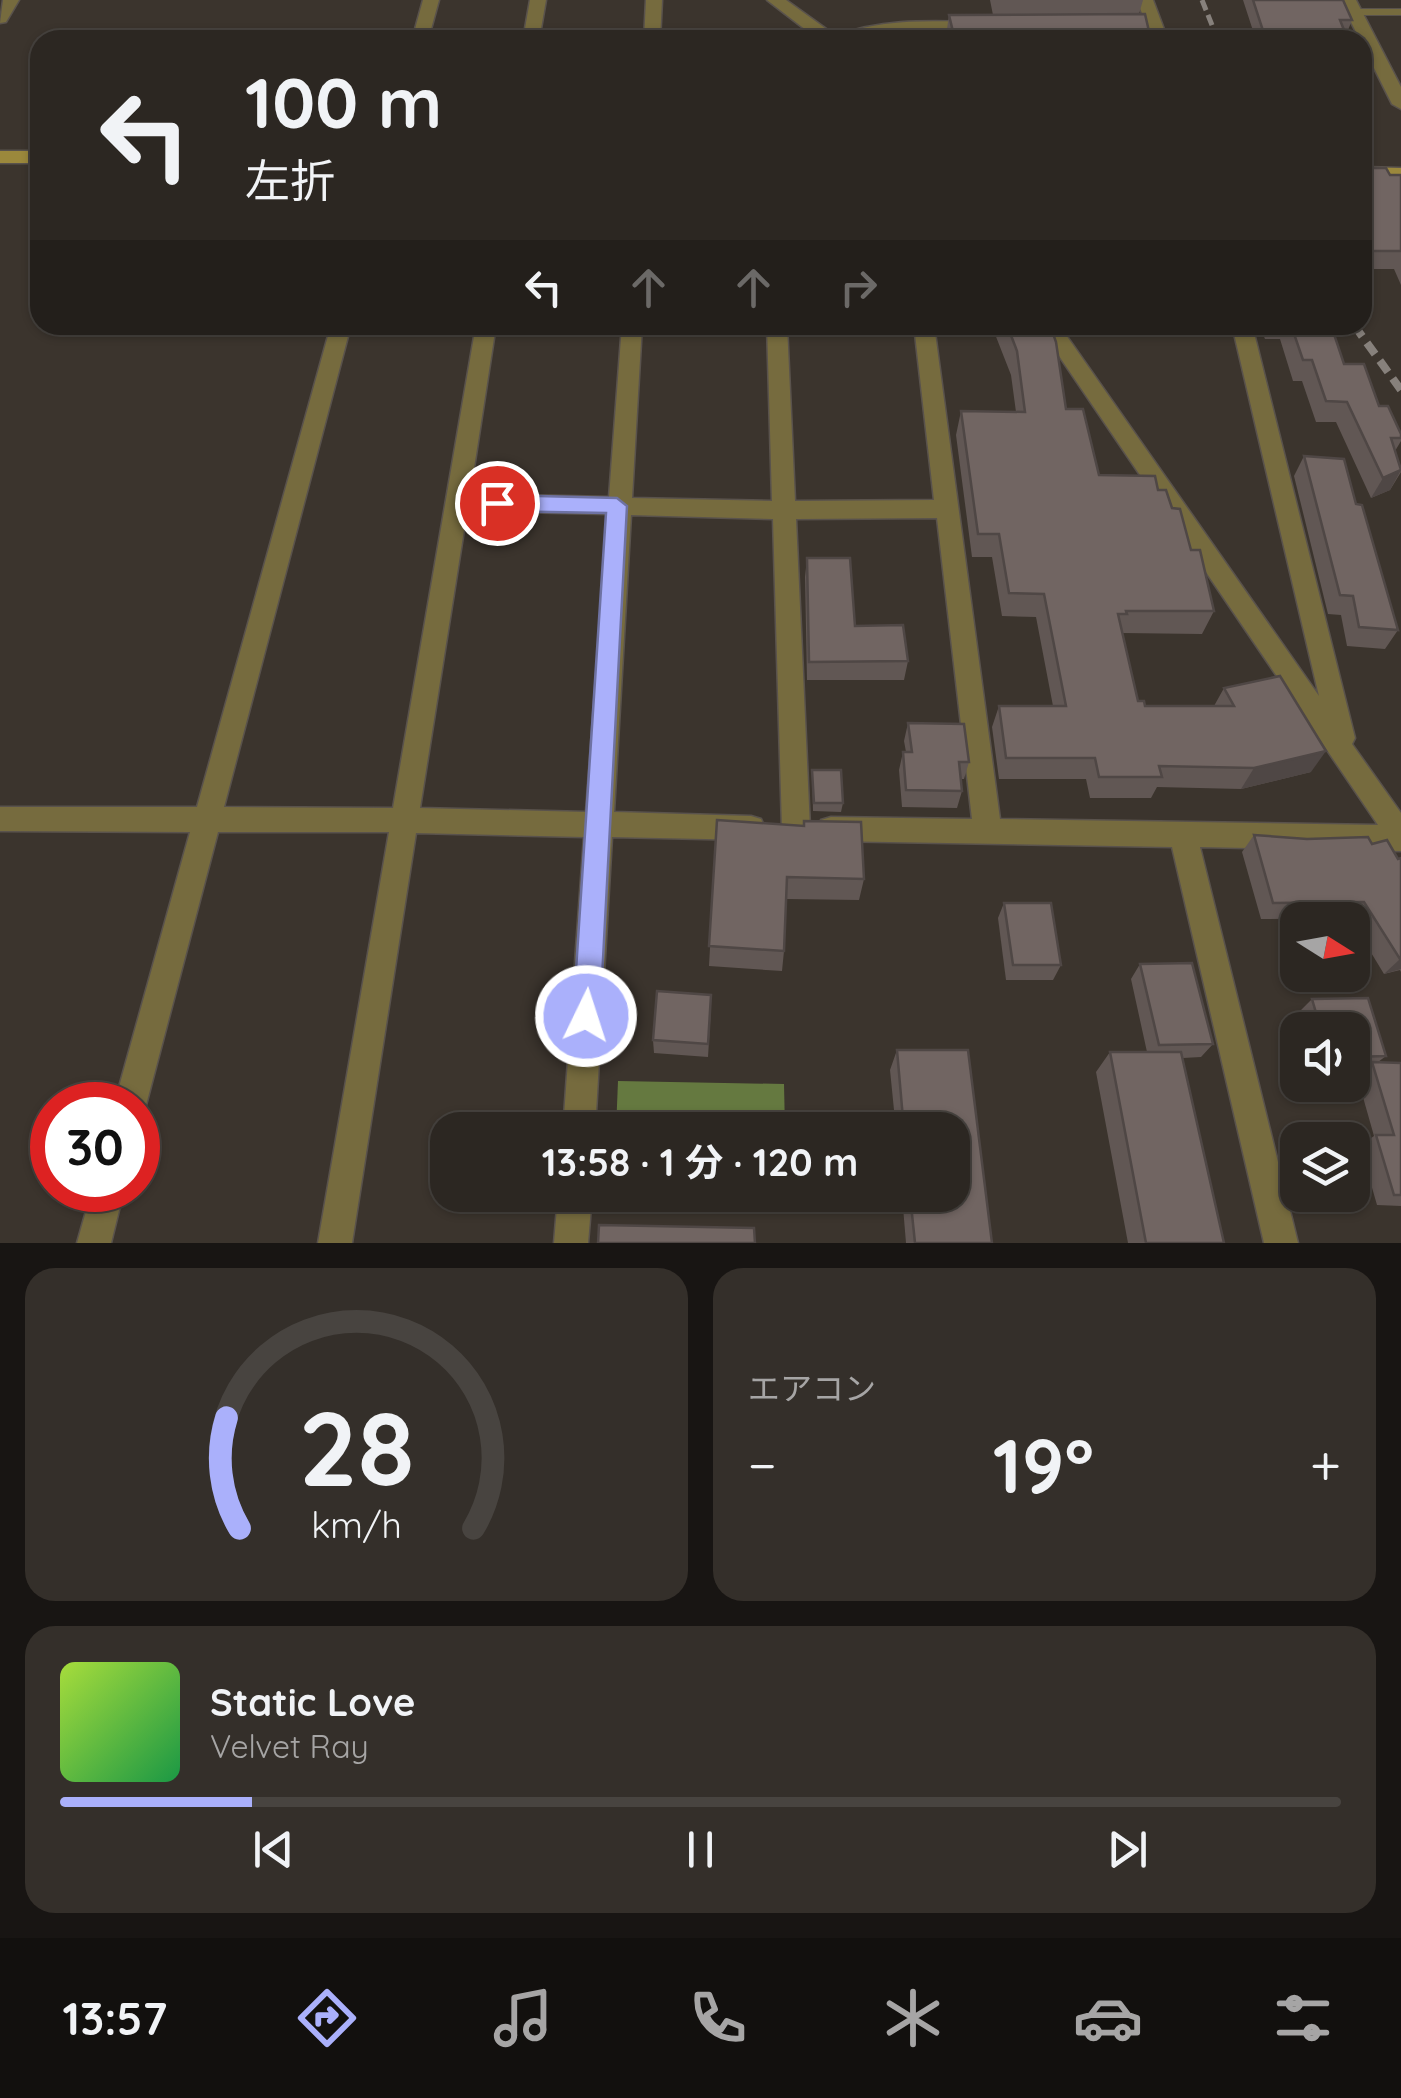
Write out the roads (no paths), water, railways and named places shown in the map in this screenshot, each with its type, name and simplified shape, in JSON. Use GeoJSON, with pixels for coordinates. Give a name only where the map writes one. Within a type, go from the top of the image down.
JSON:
{"type":"FeatureCollection","features":[{"type":"Feature","properties":{"kind":"main road"},"geometry":{"type":"LineString","coordinates":[[0,157],[30,157]]}},
{"type":"Feature","properties":{"kind":"main road"},"geometry":{"type":"LineString","coordinates":[[1372,173],[1401,174]]}},
{"type":"Feature","properties":{"kind":"street"},"geometry":{"type":"LineString","coordinates":[[0,18],[11,0]]}},
{"type":"Feature","properties":{"kind":"street"},"geometry":{"type":"LineString","coordinates":[[422,30],[430,0]]}},
{"type":"Feature","properties":{"kind":"street"},"geometry":{"type":"LineString","coordinates":[[534,30],[538,0]]}},
{"type":"Feature","properties":{"kind":"street"},"geometry":{"type":"LineString","coordinates":[[652,30],[654,0]]}},
{"type":"Feature","properties":{"kind":"street"},"geometry":{"type":"LineString","coordinates":[[775,0],[816,30]]}},
{"type":"Feature","properties":{"kind":"street"},"geometry":{"type":"LineString","coordinates":[[1145,0],[1156,30]]}},
{"type":"Feature","properties":{"kind":"street"},"geometry":{"type":"LineString","coordinates":[[1351,6],[1363,30]]}},
{"type":"Feature","properties":{"kind":"street"},"geometry":{"type":"LineString","coordinates":[[1136,26],[1148,30]]}},
{"type":"Feature","properties":{"kind":"street"},"geometry":{"type":"LineString","coordinates":[[868,30],[999,27]]}},
{"type":"Feature","properties":{"kind":"street"},"geometry":{"type":"LineString","coordinates":[[1372,47],[1401,104]]}},
{"type":"Feature","properties":{"kind":"street"},"geometry":{"type":"LineString","coordinates":[[136,1082],[338,335]]}},
{"type":"Feature","properties":{"kind":"street"},"geometry":{"type":"LineString","coordinates":[[334,1243],[484,335]]}},
{"type":"Feature","properties":{"kind":"street"},"geometry":{"type":"LineString","coordinates":[[580,1112],[631,335]]}},
{"type":"Feature","properties":{"kind":"street"},"geometry":{"type":"LineString","coordinates":[[777,335],[796,828]]}},
{"type":"Feature","properties":{"kind":"street"},"geometry":{"type":"LineString","coordinates":[[925,335],[988,832]]}},
{"type":"Feature","properties":{"kind":"street"},"geometry":{"type":"LineString","coordinates":[[1055,335],[1401,837]]}},
{"type":"Feature","properties":{"kind":"street"},"geometry":{"type":"LineString","coordinates":[[1244,335],[1346,754]]}},
{"type":"Feature","properties":{"kind":"street"},"geometry":{"type":"LineString","coordinates":[[457,502],[782,510],[946,509]]}},
{"type":"Feature","properties":{"kind":"street"},"geometry":{"type":"LineString","coordinates":[[0,819],[404,820],[1401,837]]}},
{"type":"Feature","properties":{"kind":"street"},"geometry":{"type":"LineString","coordinates":[[1183,834],[1280,1243]]}},
{"type":"Feature","properties":{"kind":"street"},"geometry":{"type":"LineString","coordinates":[[94,1243],[102,1212]]}},
{"type":"Feature","properties":{"kind":"street"},"geometry":{"type":"LineString","coordinates":[[572,1243],[574,1212]]}},
{"type":"Feature","properties":{"kind":"lane"},"geometry":{"type":"LineString","coordinates":[[1351,6],[1401,12]]}},
{"type":"Feature","properties":{"kind":"railway"},"geometry":{"type":"LineString","coordinates":[[1202,0],[1214,30]]}},
{"type":"Feature","properties":{"kind":"railway"},"geometry":{"type":"LineString","coordinates":[[1361,335],[1401,390]]}}]}
